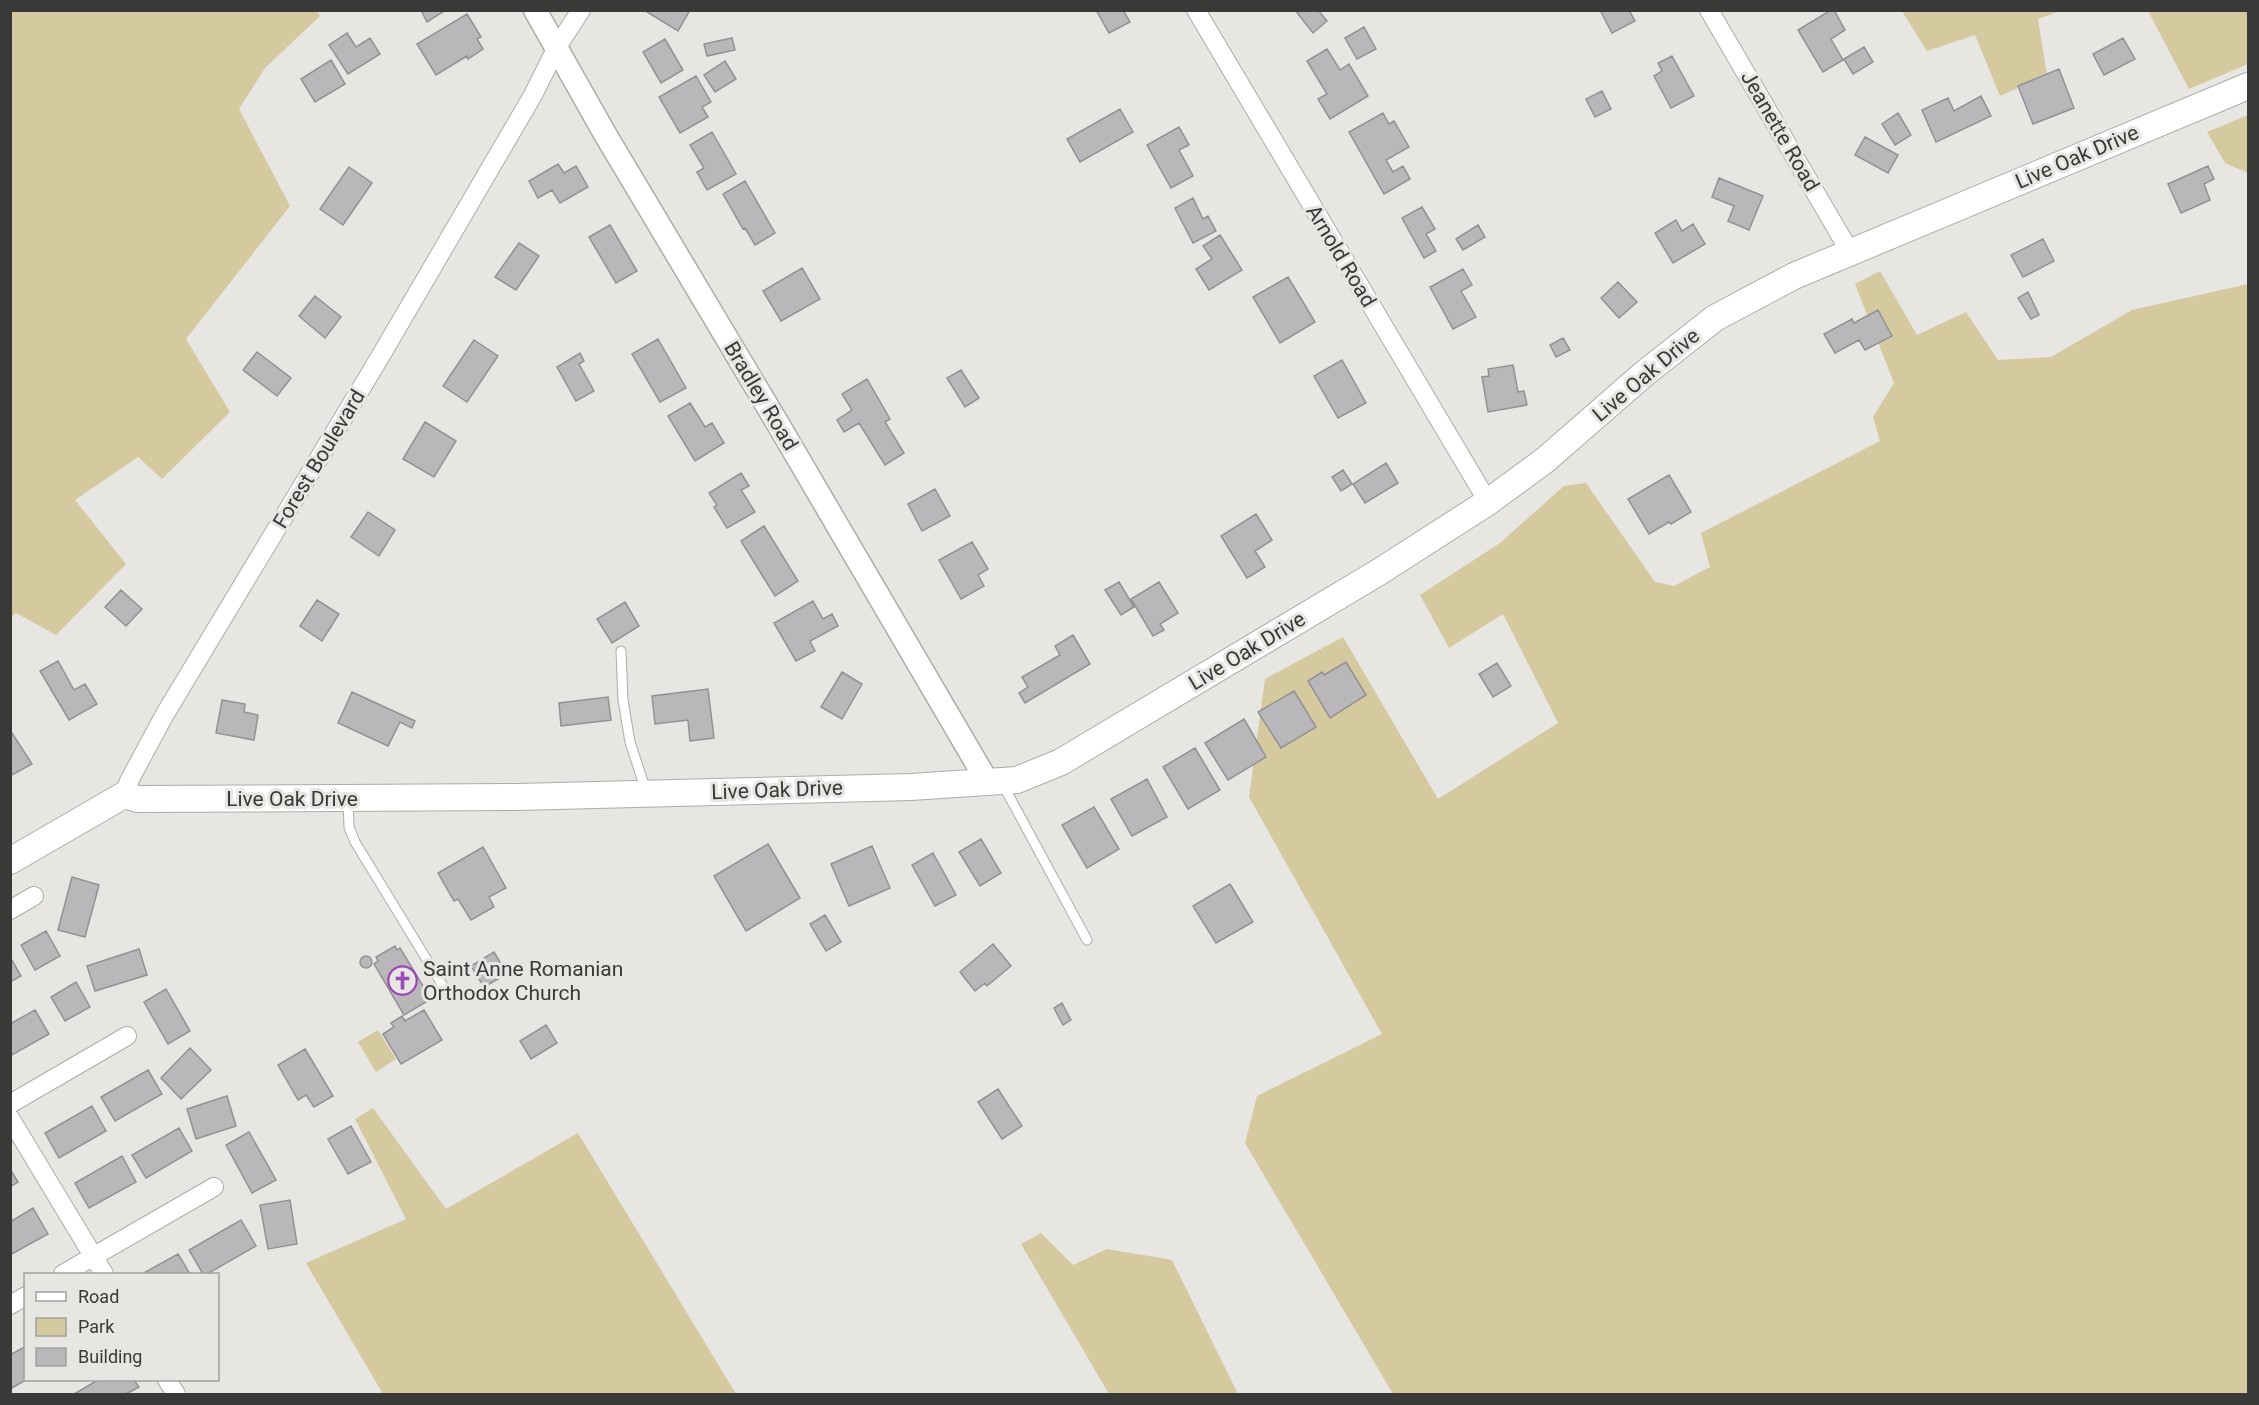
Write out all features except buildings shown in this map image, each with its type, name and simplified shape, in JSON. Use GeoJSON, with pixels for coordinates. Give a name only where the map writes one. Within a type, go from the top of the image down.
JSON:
{"type":"FeatureCollection","features":[{"type":"Feature","properties":{"kind":"main road","name":"Live Oak Drive"},"geometry":{"type":"LineString","coordinates":[[124,795],[138,799],[348,799],[647,794],[910,787],[1017,780],[1061,762],[1379,572],[1488,502],[1544,461],[1645,373],[1715,318],[1794,276],[2248,86]]}},
{"type":"Feature","properties":{"kind":"main road"},"geometry":{"type":"LineString","coordinates":[[10,861],[124,795]]}},
{"type":"Feature","properties":{"kind":"street","name":"Bradley Road"},"geometry":{"type":"LineString","coordinates":[[536,10],[605,134],[994,781]]}},
{"type":"Feature","properties":{"kind":"street","name":"Forest Boulevard"},"geometry":{"type":"LineString","coordinates":[[124,795],[129,781],[165,714],[380,357],[533,95],[557,47],[581,10]]}},
{"type":"Feature","properties":{"kind":"street","name":"Arnold Road"},"geometry":{"type":"LineString","coordinates":[[1196,10],[1488,502]]}},
{"type":"Feature","properties":{"kind":"street","name":"Jeanette Road"},"geometry":{"type":"LineString","coordinates":[[1709,10],[1850,252]]}},
{"type":"Feature","properties":{"kind":"street"},"geometry":{"type":"LineString","coordinates":[[10,910],[34,896]]}},
{"type":"Feature","properties":{"kind":"street"},"geometry":{"type":"LineString","coordinates":[[10,1104],[127,1036]]}},
{"type":"Feature","properties":{"kind":"street"},"geometry":{"type":"LineString","coordinates":[[10,1118],[103,1273]]}},
{"type":"Feature","properties":{"kind":"street"},"geometry":{"type":"LineString","coordinates":[[66,1273],[214,1187]]}},
{"type":"Feature","properties":{"kind":"street"},"geometry":{"type":"LineString","coordinates":[[10,1305],[24,1297]]}},
{"type":"Feature","properties":{"kind":"street"},"geometry":{"type":"LineString","coordinates":[[168,1381],[176,1395]]}},
{"type":"Feature","properties":{"kind":"lane"},"geometry":{"type":"LineString","coordinates":[[621,651],[623,700],[630,742],[647,794]]}},
{"type":"Feature","properties":{"kind":"lane"},"geometry":{"type":"LineString","coordinates":[[994,781],[1088,940]]}},
{"type":"Feature","properties":{"kind":"lane"},"geometry":{"type":"LineString","coordinates":[[348,799],[349,827],[355,842],[446,991]]}},
{"type":"Feature","properties":{"kind":"green space"},"geometry":{"type":"Polygon","coordinates":[[[11,10],[317,10],[320,16],[265,68],[239,109],[290,206],[186,339],[230,412],[162,479],[138,457],[75,500],[126,564],[56,635],[16,613],[11,617],[11,10]]]}},
{"type":"Feature","properties":{"kind":"green space"},"geometry":{"type":"Polygon","coordinates":[[[1902,11],[2060,11],[2038,19],[2047,75],[2000,96],[1975,35],[1927,51],[1902,11]]]}},
{"type":"Feature","properties":{"kind":"green space"},"geometry":{"type":"Polygon","coordinates":[[[2148,11],[2248,11],[2248,64],[2189,89],[2148,11]]]}},
{"type":"Feature","properties":{"kind":"green space"},"geometry":{"type":"Polygon","coordinates":[[[2248,115],[2248,173],[2225,163],[2207,132],[2248,115]]]}},
{"type":"Feature","properties":{"kind":"green space"},"geometry":{"type":"Polygon","coordinates":[[[1880,271],[1917,335],[1966,312],[1998,360],[2051,357],[2132,310],[2248,284],[2248,1394],[1393,1394],[1245,1143],[1257,1096],[1382,1034],[1249,797],[1265,679],[1343,637],[1438,799],[1558,723],[1503,614],[1449,648],[1420,595],[1500,543],[1564,486],[1586,483],[1655,582],[1674,586],[1710,567],[1701,533],[1880,441],[1873,417],[1894,383],[1855,284],[1880,271]]]}},
{"type":"Feature","properties":{"kind":"green space"},"geometry":{"type":"Polygon","coordinates":[[[378,1030],[396,1059],[376,1072],[358,1042],[378,1030]]]}},
{"type":"Feature","properties":{"kind":"green space"},"geometry":{"type":"Polygon","coordinates":[[[373,1108],[446,1209],[578,1133],[736,1394],[383,1394],[306,1263],[406,1219],[355,1119],[373,1108]]]}},
{"type":"Feature","properties":{"kind":"green space"},"geometry":{"type":"Polygon","coordinates":[[[1041,1233],[1073,1265],[1107,1249],[1172,1260],[1236,1394],[1109,1394],[1021,1244],[1041,1233]]]}},
{"type":"Feature","properties":{"kind":"place","name":"Saint Anne Romanian Orthodox Church"},"geometry":{"type":"Point","coordinates":[402,981]}}]}
